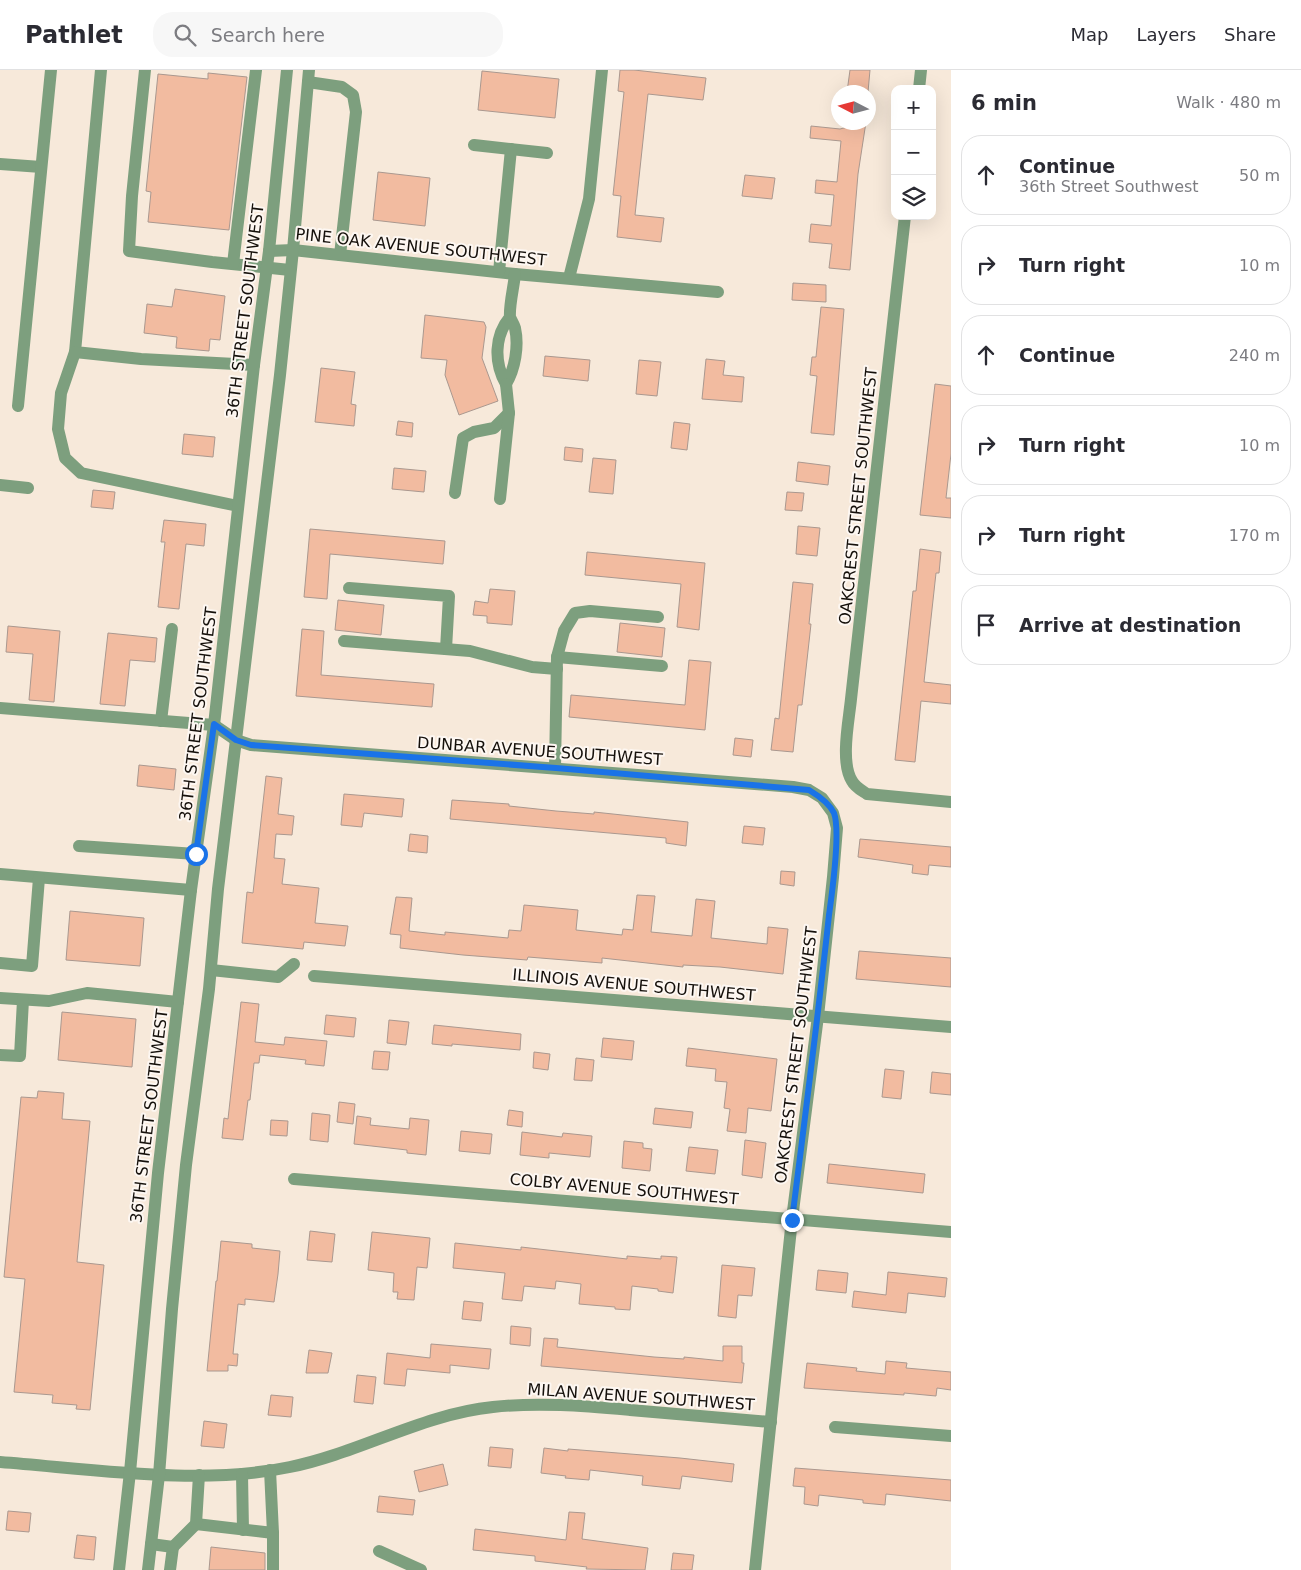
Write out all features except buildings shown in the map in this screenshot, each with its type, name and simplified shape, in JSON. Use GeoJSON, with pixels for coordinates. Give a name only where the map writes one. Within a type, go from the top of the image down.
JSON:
{"type":"FeatureCollection","features":[{"type":"Feature","properties":{"kind":"street"},"geometry":{"type":"LineString","coordinates":[[18,406],[51,70]]}},
{"type":"Feature","properties":{"kind":"street"},"geometry":{"type":"LineString","coordinates":[[101,70],[75,352],[61,394],[58,429],[65,458],[81,473],[238,506]]}},
{"type":"Feature","properties":{"kind":"street"},"geometry":{"type":"LineString","coordinates":[[146,70],[132,196],[129,251],[290,270]]}},
{"type":"Feature","properties":{"kind":"street"},"geometry":{"type":"LineString","coordinates":[[233,264],[256,70]]}},
{"type":"Feature","properties":{"kind":"street","name":"36TH STREET SOUTHWEST"},"geometry":{"type":"LineString","coordinates":[[118,1570],[130,1472],[158,1173],[191,890],[214,724],[254,365],[269,251],[287,70]]}},
{"type":"Feature","properties":{"kind":"street"},"geometry":{"type":"LineString","coordinates":[[569,278],[589,199],[602,70]]}},
{"type":"Feature","properties":{"kind":"street"},"geometry":{"type":"LineString","coordinates":[[919,85],[921,70]]}},
{"type":"Feature","properties":{"kind":"street"},"geometry":{"type":"LineString","coordinates":[[148,1570],[159,1474],[186,1165],[279,384],[308,76],[342,87],[353,95],[356,112],[340,255]]}},
{"type":"Feature","properties":{"kind":"street"},"geometry":{"type":"LineString","coordinates":[[474,145],[547,153]]}},
{"type":"Feature","properties":{"kind":"street"},"geometry":{"type":"LineString","coordinates":[[499,272],[511,149]]}},
{"type":"Feature","properties":{"kind":"street"},"geometry":{"type":"LineString","coordinates":[[0,164],[41,167]]}},
{"type":"Feature","properties":{"kind":"street","name":"OAKCREST STREET SOUTHWEST"},"geometry":{"type":"LineString","coordinates":[[905,220],[850,707],[846,760],[851,780],[867,794],[951,802]]}},
{"type":"Feature","properties":{"kind":"street","name":"PINE OAK AVENUE SOUTHWEST"},"geometry":{"type":"LineString","coordinates":[[269,251],[293,250],[515,274],[718,292]]}},
{"type":"Feature","properties":{"kind":"street"},"geometry":{"type":"LineString","coordinates":[[506,384],[514,363],[516,343],[515,328],[510,317],[515,274]]}},
{"type":"Feature","properties":{"kind":"street"},"geometry":{"type":"LineString","coordinates":[[500,499],[509,413],[506,384],[500,374],[497,362],[498,343],[503,326],[510,317]]}},
{"type":"Feature","properties":{"kind":"street"},"geometry":{"type":"LineString","coordinates":[[75,352],[141,359],[254,365]]}},
{"type":"Feature","properties":{"kind":"street"},"geometry":{"type":"LineString","coordinates":[[455,493],[463,438],[474,432],[494,428],[509,413]]}},
{"type":"Feature","properties":{"kind":"street"},"geometry":{"type":"LineString","coordinates":[[0,485],[28,488]]}},
{"type":"Feature","properties":{"kind":"street"},"geometry":{"type":"LineString","coordinates":[[349,588],[450,596],[446,649]]}},
{"type":"Feature","properties":{"kind":"street"},"geometry":{"type":"LineString","coordinates":[[556,768],[557,663],[564,630],[575,613],[590,610],[658,617]]}},
{"type":"Feature","properties":{"kind":"street"},"geometry":{"type":"LineString","coordinates":[[161,721],[172,629]]}},
{"type":"Feature","properties":{"kind":"street"},"geometry":{"type":"LineString","coordinates":[[344,641],[470,651],[532,667],[557,663],[662,666]]}},
{"type":"Feature","properties":{"kind":"street"},"geometry":{"type":"LineString","coordinates":[[0,708],[214,724],[236,740]]}},
{"type":"Feature","properties":{"kind":"street","name":"DUNBAR AVENUE SOUTHWEST"},"geometry":{"type":"LineString","coordinates":[[236,740],[251,745],[801,789],[809,790],[822,798],[833,813]]}},
{"type":"Feature","properties":{"kind":"street","name":"OAKCREST STREET SOUTHWEST"},"geometry":{"type":"LineString","coordinates":[[755,1570],[792,1220],[818,1016],[834,867],[837,828],[833,813]]}},
{"type":"Feature","properties":{"kind":"street"},"geometry":{"type":"LineString","coordinates":[[79,846],[196,854]]}},
{"type":"Feature","properties":{"kind":"street"},"geometry":{"type":"LineString","coordinates":[[0,874],[191,890]]}},
{"type":"Feature","properties":{"kind":"street"},"geometry":{"type":"LineString","coordinates":[[0,963],[32,966],[39,878]]}},
{"type":"Feature","properties":{"kind":"street"},"geometry":{"type":"LineString","coordinates":[[210,970],[278,977],[294,964]]}},
{"type":"Feature","properties":{"kind":"street","name":"ILLINOIS AVENUE SOUTHWEST"},"geometry":{"type":"LineString","coordinates":[[314,976],[951,1027]]}},
{"type":"Feature","properties":{"kind":"street"},"geometry":{"type":"LineString","coordinates":[[0,998],[49,1001],[87,993],[178,1002]]}},
{"type":"Feature","properties":{"kind":"street"},"geometry":{"type":"LineString","coordinates":[[0,1055],[20,1056],[23,1000]]}},
{"type":"Feature","properties":{"kind":"street","name":"COLBY AVENUE SOUTHWEST"},"geometry":{"type":"LineString","coordinates":[[294,1179],[951,1232]]}},
{"type":"Feature","properties":{"kind":"street","name":"MILAN AVENUE SOUTHWEST"},"geometry":{"type":"LineString","coordinates":[[0,1462],[159,1474],[242,1474],[289,1467],[334,1456],[454,1412],[520,1404],[560,1404],[771,1422]]}},
{"type":"Feature","properties":{"kind":"street"},"geometry":{"type":"LineString","coordinates":[[835,1427],[951,1436]]}},
{"type":"Feature","properties":{"kind":"street"},"geometry":{"type":"LineString","coordinates":[[270,1470],[273,1570]]}},
{"type":"Feature","properties":{"kind":"street"},"geometry":{"type":"LineString","coordinates":[[242,1474],[243,1530]]}},
{"type":"Feature","properties":{"kind":"street"},"geometry":{"type":"LineString","coordinates":[[170,1570],[173,1546],[196,1524],[199,1475]]}},
{"type":"Feature","properties":{"kind":"street"},"geometry":{"type":"LineString","coordinates":[[196,1524],[273,1533]]}},
{"type":"Feature","properties":{"kind":"street"},"geometry":{"type":"LineString","coordinates":[[151,1544],[173,1546]]}},
{"type":"Feature","properties":{"kind":"street"},"geometry":{"type":"LineString","coordinates":[[379,1551],[421,1570]]}},
{"type":"Feature","properties":{"kind":"route"},"geometry":{"type":"LineString","coordinates":[[196,854],[214,724],[236,740],[251,745],[556,768],[809,790],[822,798],[833,813],[837,828],[818,1016],[792,1220]]}}]}
